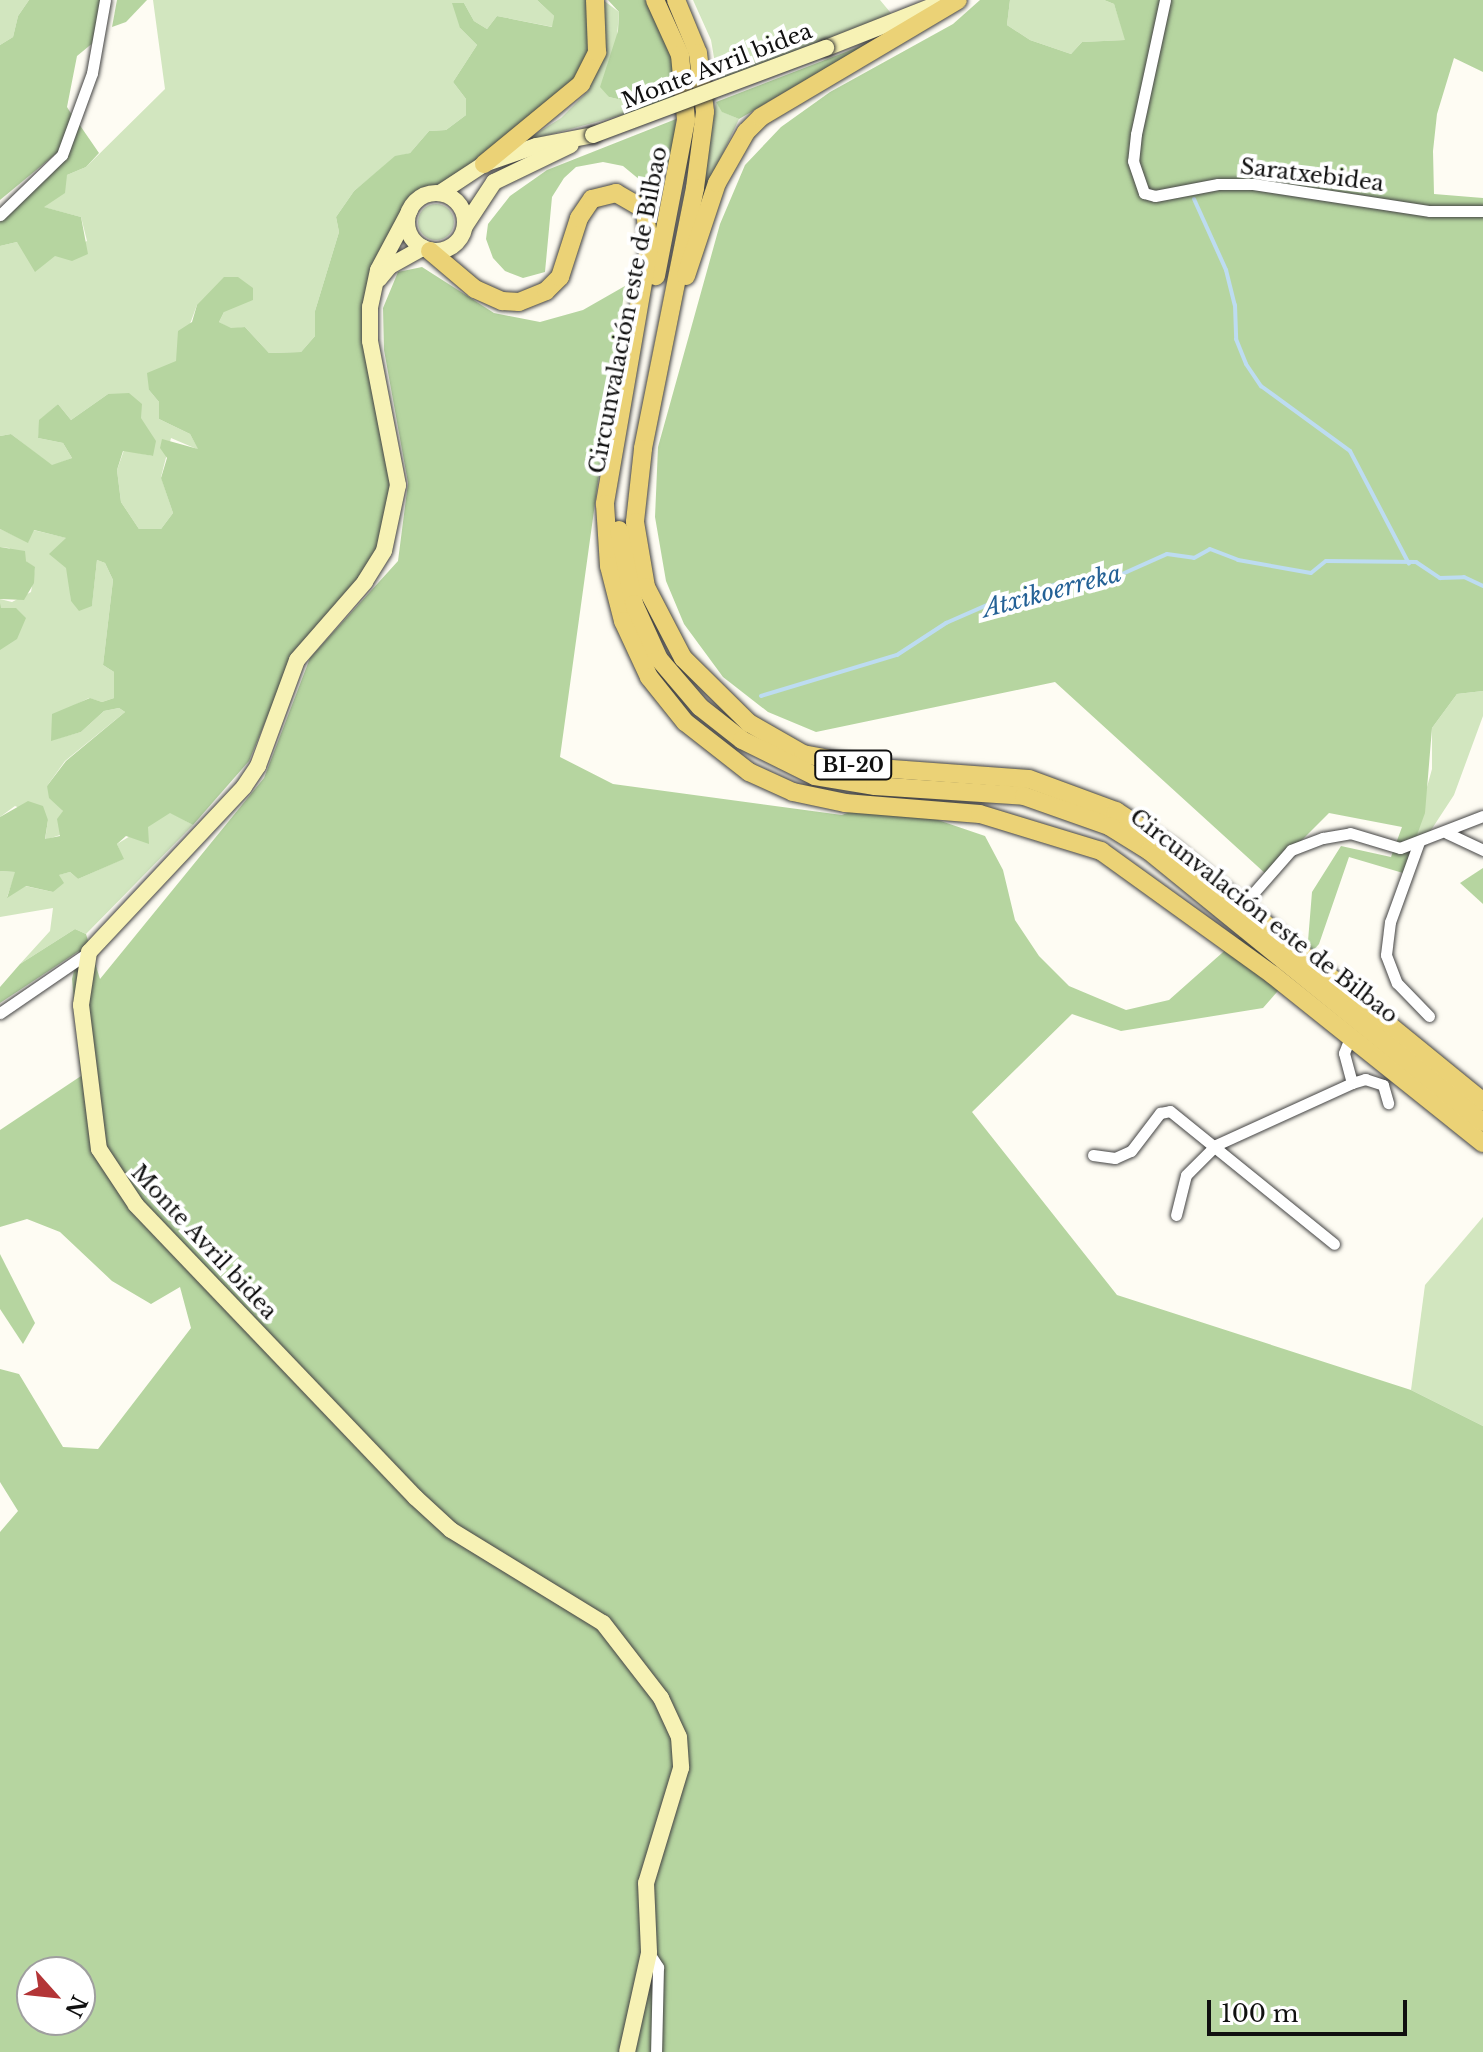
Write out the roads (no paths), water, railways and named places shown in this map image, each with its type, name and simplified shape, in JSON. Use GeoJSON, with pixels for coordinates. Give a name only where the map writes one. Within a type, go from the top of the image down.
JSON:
{"type":"FeatureCollection","features":[{"type":"Feature","properties":{"kind":"main road"},"geometry":{"type":"LineString","coordinates":[[484,164],[581,84],[597,52],[595,0]]}},
{"type":"Feature","properties":{"kind":"main road","name":"Circunvalación este de Bilbao"},"geometry":{"type":"LineString","coordinates":[[655,0],[680,55],[686,120],[619,472],[624,571],[659,659],[718,723],[766,755],[815,776],[1024,796],[1109,826],[1149,851],[1483,1122]]}},
{"type":"Feature","properties":{"kind":"main road","name":"Circunvalación este de Bilbao"},"geometry":{"type":"LineString","coordinates":[[676,0],[698,53],[705,112],[695,188],[656,374],[636,490],[639,558],[666,634],[728,706],[803,754],[844,764],[1013,777],[1080,794],[1139,825],[1483,1102]]}},
{"type":"Feature","properties":{"kind":"main road"},"geometry":{"type":"LineString","coordinates":[[656,374],[717,183],[746,132],[761,117],[958,0]]}},
{"type":"Feature","properties":{"kind":"main road"},"geometry":{"type":"LineString","coordinates":[[427,250],[488,297],[529,300],[546,291],[568,264],[579,218],[592,199],[626,195],[645,210],[650,233],[605,504],[609,566],[623,621],[649,677],[685,722],[749,772],[793,792],[845,803],[980,814],[1101,851],[1350,1037],[1483,1143]]}},
{"type":"Feature","properties":{"kind":"main road"},"geometry":{"type":"LineString","coordinates":[[634,342],[634,384]]}},
{"type":"Feature","properties":{"kind":"street"},"geometry":{"type":"LineString","coordinates":[[0,215],[62,155],[92,73],[105,0]]}},
{"type":"Feature","properties":{"kind":"street","name":"Monte Avril bidea"},"geometry":{"type":"LineString","coordinates":[[465,226],[494,182],[593,135],[826,48],[944,0]]}},
{"type":"Feature","properties":{"kind":"street","name":"Saratxebidea"},"geometry":{"type":"LineString","coordinates":[[1165,0],[1134,148],[1136,181],[1144,193],[1155,196],[1218,184],[1253,184],[1430,211],[1483,211]]}},
{"type":"Feature","properties":{"kind":"street","name":"Monte Avril bidea"},"geometry":{"type":"LineString","coordinates":[[440,193],[484,164],[593,135]]}},
{"type":"Feature","properties":{"kind":"street"},"geometry":{"type":"LineString","coordinates":[[0,1013],[89,952],[244,787],[258,766],[297,660],[365,582],[384,551],[398,485],[370,341],[374,287],[384,257],[410,210],[426,195],[440,193],[459,205],[465,226],[453,246],[427,250],[390,266],[374,287]]}},
{"type":"Feature","properties":{"kind":"street"},"geometry":{"type":"LineString","coordinates":[[410,210],[409,232],[427,250]]}},
{"type":"Feature","properties":{"kind":"street"},"geometry":{"type":"LineString","coordinates":[[1242,906],[1291,850],[1323,838],[1350,833],[1400,848],[1447,833],[1483,816]]}},
{"type":"Feature","properties":{"kind":"street"},"geometry":{"type":"LineString","coordinates":[[1447,833],[1483,850]]}},
{"type":"Feature","properties":{"kind":"street"},"geometry":{"type":"LineString","coordinates":[[1419,842],[1390,922],[1386,955],[1397,983],[1429,1016]]}},
{"type":"Feature","properties":{"kind":"street","name":"Monte Avril bidea"},"geometry":{"type":"LineString","coordinates":[[89,952],[81,1005],[99,1149],[114,1178],[415,1497],[451,1530],[603,1623],[661,1698],[679,1737],[681,1768],[646,1883],[649,1953],[627,2052]]}},
{"type":"Feature","properties":{"kind":"street"},"geometry":{"type":"LineString","coordinates":[[1350,1037],[1344,1053],[1352,1083]]}},
{"type":"Feature","properties":{"kind":"street"},"geometry":{"type":"LineString","coordinates":[[1176,1215],[1186,1175],[1216,1145],[1365,1079],[1383,1085],[1392,1099]]}},
{"type":"Feature","properties":{"kind":"street"},"geometry":{"type":"LineString","coordinates":[[1093,1155],[1115,1158],[1131,1151],[1160,1113],[1170,1111],[1216,1145],[1334,1244]]}},
{"type":"Feature","properties":{"kind":"street"},"geometry":{"type":"LineString","coordinates":[[649,1953],[658,1967],[656,2052]]}},
{"type":"Feature","properties":{"kind":"waterway"},"geometry":{"type":"LineString","coordinates":[[1194,199],[1226,270],[1235,305],[1236,339],[1246,364],[1261,386],[1350,451],[1409,564]]}},
{"type":"Feature","properties":{"kind":"waterway","name":"Atxikoerreka"},"geometry":{"type":"LineString","coordinates":[[761,696],[897,655],[946,623],[994,602],[1079,578],[1111,579],[1167,554],[1194,558],[1210,549],[1238,560],[1311,573],[1326,561],[1416,562],[1440,578],[1464,577],[1483,586]]}}]}
